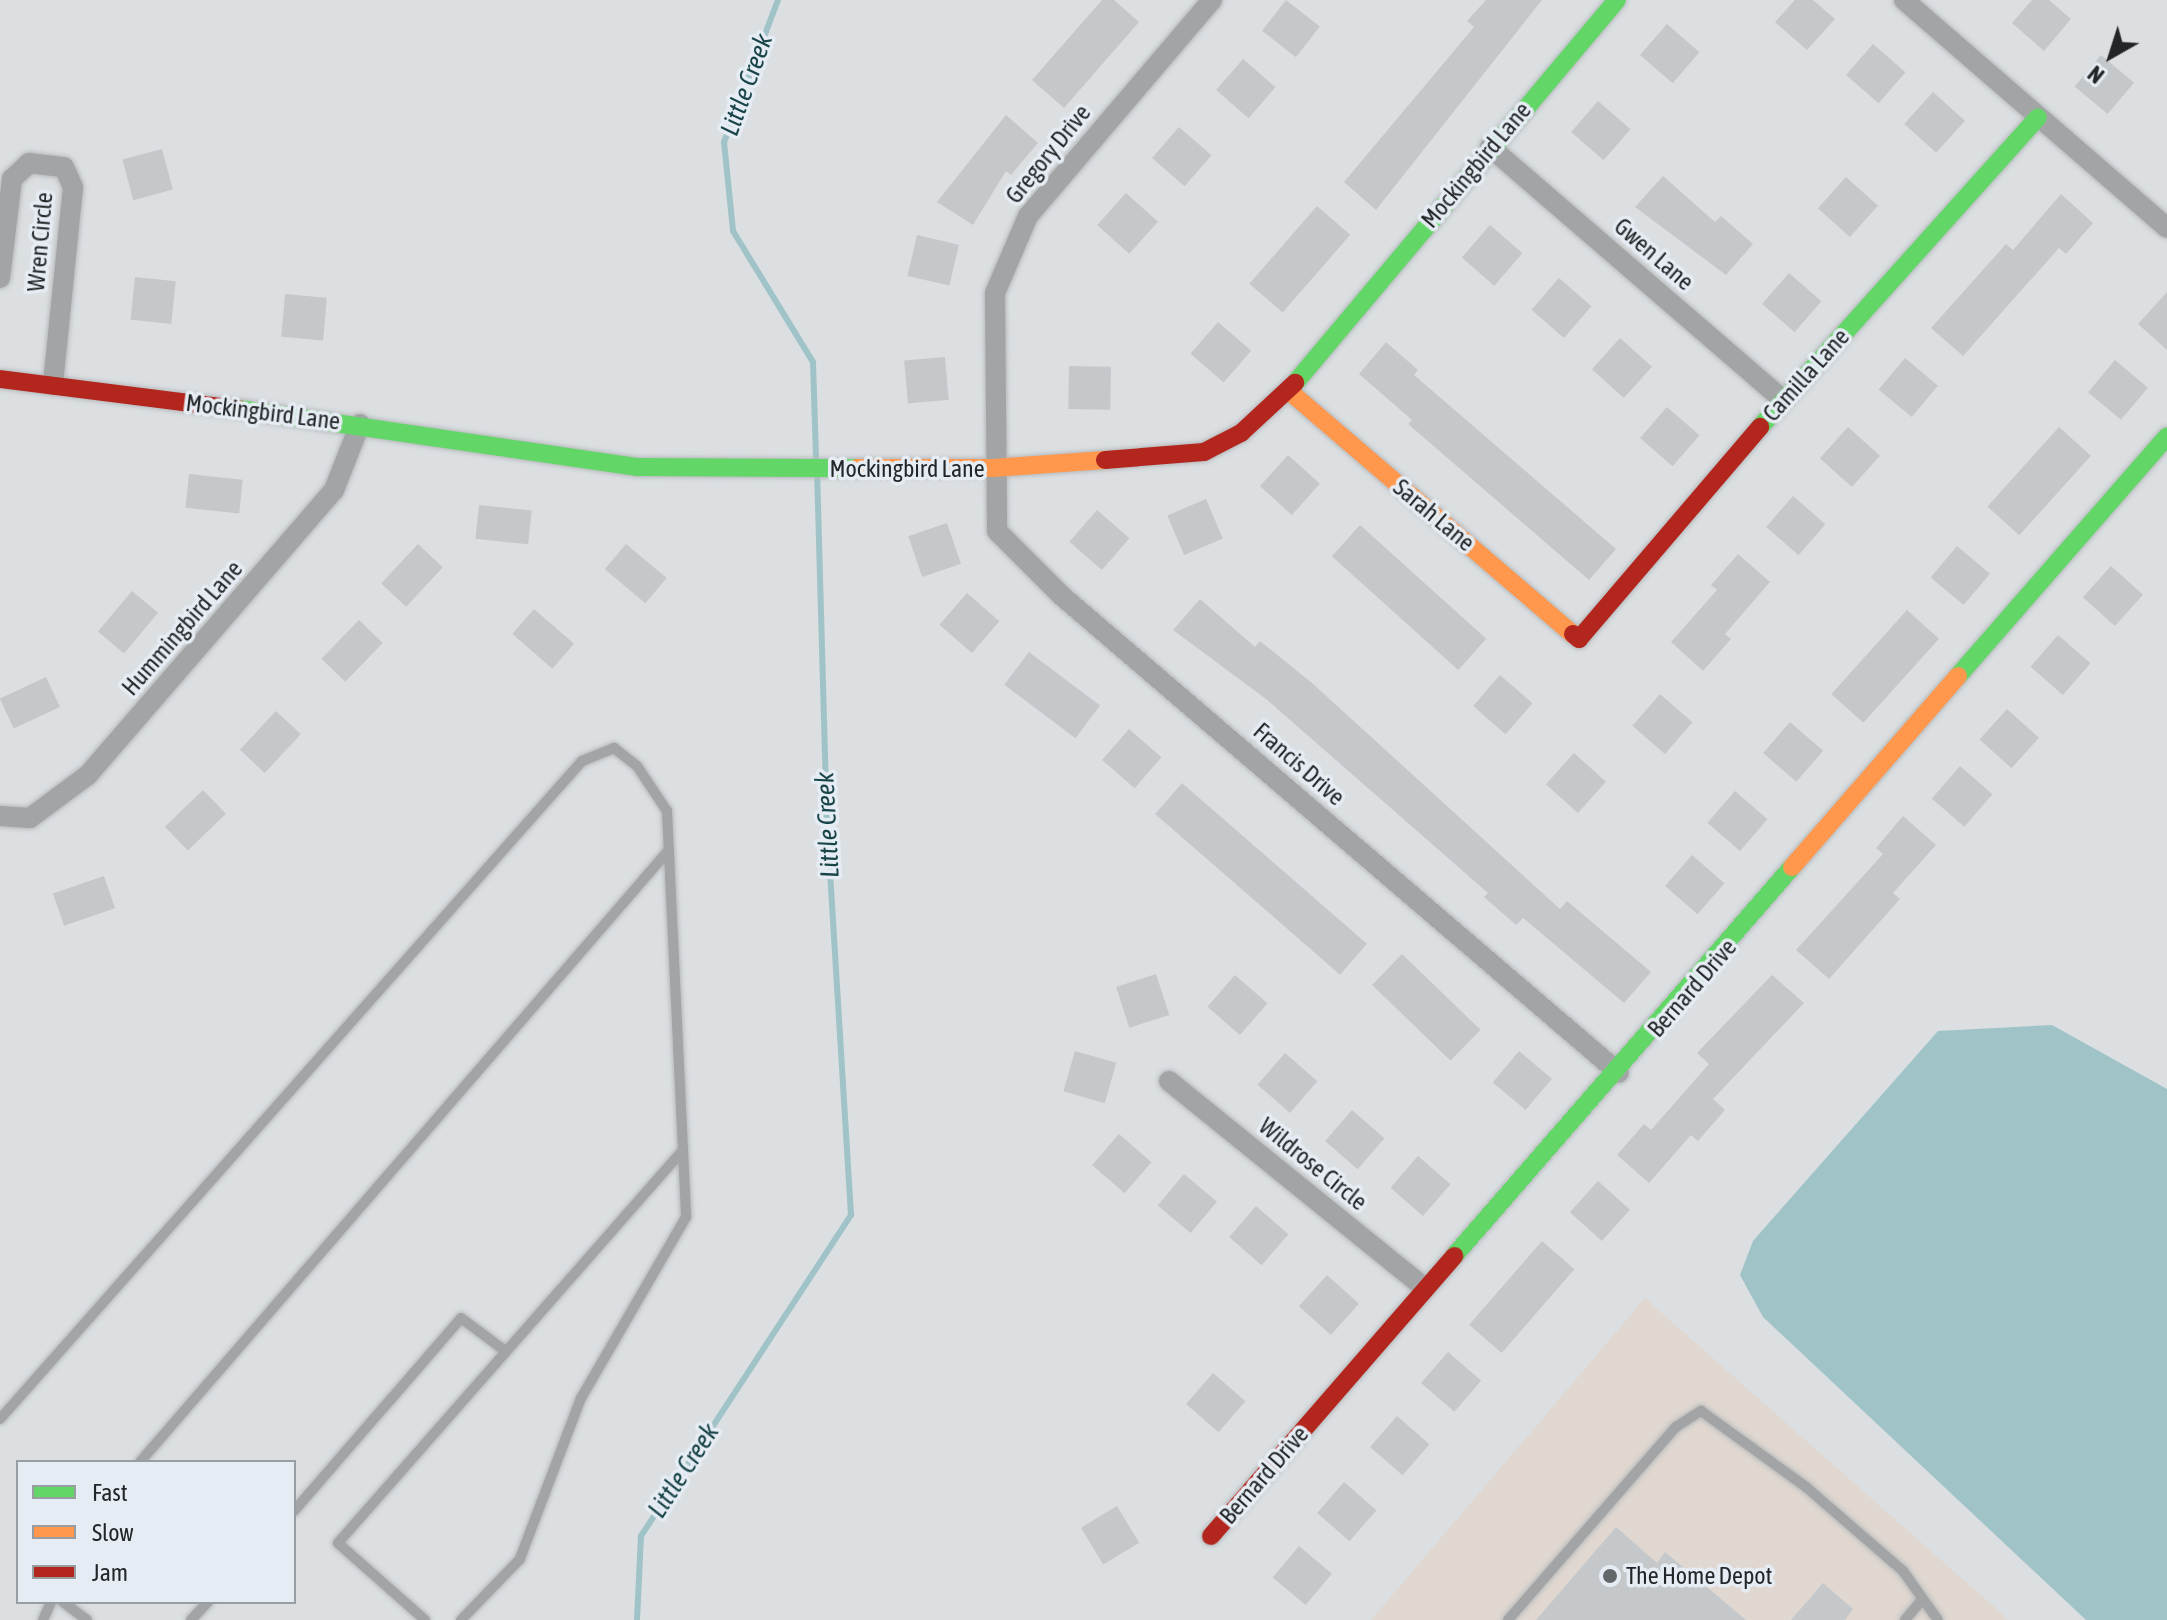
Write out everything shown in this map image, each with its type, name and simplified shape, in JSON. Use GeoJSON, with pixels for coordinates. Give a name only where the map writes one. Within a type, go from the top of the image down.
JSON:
{"type":"FeatureCollection","features":[{"type":"Feature","properties":{"kind":"street","name":"Gregory Drive"},"geometry":{"type":"LineString","coordinates":[[993,468],[995,293],[1028,216],[1212,0]]}},
{"type":"Feature","properties":{"kind":"street","name":"Mockingbird Lane"},"geometry":{"type":"LineString","coordinates":[[0,379],[360,424],[638,467],[846,470],[993,468],[1204,452],[1241,433],[1289,391],[1490,147],[1617,0]]}},
{"type":"Feature","properties":{"kind":"street"},"geometry":{"type":"LineString","coordinates":[[1904,0],[2167,228]]}},
{"type":"Feature","properties":{"kind":"street","name":"Camilla Lane"},"geometry":{"type":"LineString","coordinates":[[1579,639],[1783,400],[2038,117]]}},
{"type":"Feature","properties":{"kind":"street","name":"Gwen Lane"},"geometry":{"type":"LineString","coordinates":[[1490,147],[1783,400]]}},
{"type":"Feature","properties":{"kind":"street","name":"Wren Circle"},"geometry":{"type":"LineString","coordinates":[[0,278],[12,179],[29,163],[64,167],[73,187],[53,385]]}},
{"type":"Feature","properties":{"kind":"street","name":"Sarah Lane"},"geometry":{"type":"LineString","coordinates":[[1289,391],[1579,639]]}},
{"type":"Feature","properties":{"kind":"street","name":"Hummingbird Lane"},"geometry":{"type":"LineString","coordinates":[[0,816],[30,818],[88,775],[334,490],[360,424]]}},
{"type":"Feature","properties":{"kind":"street","name":"Bernard Drive"},"geometry":{"type":"LineString","coordinates":[[1211,1536],[1425,1288],[1619,1073],[2167,436]]}},
{"type":"Feature","properties":{"kind":"street","name":"Francis Drive"},"geometry":{"type":"LineString","coordinates":[[993,468],[997,531],[1062,596],[1619,1073]]}},
{"type":"Feature","properties":{"kind":"street","name":"Wildrose Circle"},"geometry":{"type":"LineString","coordinates":[[1169,1081],[1425,1288]]}},
{"type":"Feature","properties":{"kind":"lane"},"geometry":{"type":"LineString","coordinates":[[0,1419],[582,761],[614,748],[637,766],[667,811],[686,1217],[581,1398],[520,1559],[461,1620]]}},
{"type":"Feature","properties":{"kind":"lane"},"geometry":{"type":"LineString","coordinates":[[142,1460],[668,851]]}},
{"type":"Feature","properties":{"kind":"lane"},"geometry":{"type":"LineString","coordinates":[[425,1620],[338,1543],[504,1350],[683,1150]]}},
{"type":"Feature","properties":{"kind":"lane"},"geometry":{"type":"LineString","coordinates":[[296,1509],[461,1318],[504,1350]]}},
{"type":"Feature","properties":{"kind":"lane"},"geometry":{"type":"LineString","coordinates":[[1508,1620],[1676,1427],[1701,1411],[1806,1487],[1903,1571],[1938,1620]]}},
{"type":"Feature","properties":{"kind":"lane"},"geometry":{"type":"LineString","coordinates":[[1905,1620],[1922,1600]]}},
{"type":"Feature","properties":{"kind":"lane"},"geometry":{"type":"LineString","coordinates":[[66,1604],[87,1620]]}},
{"type":"Feature","properties":{"kind":"lane"},"geometry":{"type":"LineString","coordinates":[[191,1620],[206,1604]]}},
{"type":"Feature","properties":{"kind":"shaded area"},"geometry":{"type":"Polygon","coordinates":[[[1645,1298],[2009,1620],[1371,1620],[1645,1298]]]}},
{"type":"Feature","properties":{"kind":"water"},"geometry":{"type":"Polygon","coordinates":[[[2052,1025],[2167,1089],[2167,1620],[2086,1620],[1763,1317],[1740,1275],[1753,1241],[1938,1031],[2052,1025]]]}},
{"type":"Feature","properties":{"kind":"building"},"geometry":{"type":"Polygon","coordinates":[[[1102,0],[1114,0],[1139,22],[1064,108],[1032,80],[1102,0]]]}},
{"type":"Feature","properties":{"kind":"building"},"geometry":{"type":"Polygon","coordinates":[[[1286,0],[1320,26],[1296,57],[1262,31],[1286,0]]]}},
{"type":"Feature","properties":{"kind":"building"},"geometry":{"type":"Polygon","coordinates":[[[1486,0],[1542,0],[1376,210],[1344,182],[1474,27],[1467,21],[1486,0]]]}},
{"type":"Feature","properties":{"kind":"building"},"geometry":{"type":"Polygon","coordinates":[[[1795,0],[1813,0],[1835,19],[1807,50],[1775,22],[1795,0]]]}},
{"type":"Feature","properties":{"kind":"building"},"geometry":{"type":"Polygon","coordinates":[[[2032,0],[2049,0],[2071,19],[2044,51],[2012,23],[2032,0]]]}},
{"type":"Feature","properties":{"kind":"building"},"geometry":{"type":"Polygon","coordinates":[[[1667,24],[1699,52],[1673,83],[1640,55],[1667,24]]]}},
{"type":"Feature","properties":{"kind":"building"},"geometry":{"type":"Polygon","coordinates":[[[1873,44],[1905,72],[1879,103],[1846,75],[1873,44]]]}},
{"type":"Feature","properties":{"kind":"building"},"geometry":{"type":"Polygon","coordinates":[[[2101,55],[2134,83],[2108,114],[2075,86],[2101,55]]]}},
{"type":"Feature","properties":{"kind":"building"},"geometry":{"type":"Polygon","coordinates":[[[1243,59],[1275,87],[1249,118],[1216,90],[1243,59]]]}},
{"type":"Feature","properties":{"kind":"building"},"geometry":{"type":"Polygon","coordinates":[[[1933,92],[1965,121],[1936,153],[1904,124],[1933,92]]]}},
{"type":"Feature","properties":{"kind":"building"},"geometry":{"type":"Polygon","coordinates":[[[1598,101],[1630,129],[1604,160],[1571,132],[1598,101]]]}},
{"type":"Feature","properties":{"kind":"building"},"geometry":{"type":"Polygon","coordinates":[[[1006,115],[1038,143],[1011,175],[1006,171],[973,225],[937,202],[1006,115]]]}},
{"type":"Feature","properties":{"kind":"building"},"geometry":{"type":"Polygon","coordinates":[[[1179,127],[1211,155],[1185,186],[1152,158],[1179,127]]]}},
{"type":"Feature","properties":{"kind":"building"},"geometry":{"type":"Polygon","coordinates":[[[162,149],[173,190],[133,200],[122,160],[162,149]]]}},
{"type":"Feature","properties":{"kind":"building"},"geometry":{"type":"Polygon","coordinates":[[[1663,176],[1715,222],[1721,216],[1753,244],[1726,275],[1635,207],[1663,176]]]}},
{"type":"Feature","properties":{"kind":"building"},"geometry":{"type":"Polygon","coordinates":[[[1846,177],[1878,206],[1850,237],[1818,208],[1846,177]]]}},
{"type":"Feature","properties":{"kind":"building"},"geometry":{"type":"Polygon","coordinates":[[[1126,193],[1158,222],[1129,254],[1097,225],[1126,193]]]}},
{"type":"Feature","properties":{"kind":"building"},"geometry":{"type":"Polygon","coordinates":[[[2061,194],[2093,223],[2066,254],[2059,248],[1963,356],[1931,328],[2006,244],[2013,250],[2061,194]]]}},
{"type":"Feature","properties":{"kind":"building"},"geometry":{"type":"Polygon","coordinates":[[[1317,206],[1350,235],[1283,313],[1249,284],[1317,206]]]}},
{"type":"Feature","properties":{"kind":"building"},"geometry":{"type":"Polygon","coordinates":[[[1490,225],[1522,253],[1494,286],[1462,257],[1490,225]]]}},
{"type":"Feature","properties":{"kind":"building"},"geometry":{"type":"Polygon","coordinates":[[[917,235],[959,245],[949,286],[908,276],[917,235]]]}},
{"type":"Feature","properties":{"kind":"building"},"geometry":{"type":"Polygon","coordinates":[[[1789,273],[1821,301],[1795,332],[1762,304],[1789,273]]]}},
{"type":"Feature","properties":{"kind":"building"},"geometry":{"type":"Polygon","coordinates":[[[135,277],[176,281],[171,324],[131,320],[135,277]]]}},
{"type":"Feature","properties":{"kind":"building"},"geometry":{"type":"Polygon","coordinates":[[[1559,278],[1591,306],[1564,338],[1531,310],[1559,278]]]}},
{"type":"Feature","properties":{"kind":"building"},"geometry":{"type":"Polygon","coordinates":[[[2167,292],[2167,350],[2138,324],[2167,292]]]}},
{"type":"Feature","properties":{"kind":"building"},"geometry":{"type":"Polygon","coordinates":[[[285,294],[327,298],[323,340],[281,337],[285,294]]]}},
{"type":"Feature","properties":{"kind":"building"},"geometry":{"type":"Polygon","coordinates":[[[1218,322],[1251,351],[1224,383],[1190,354],[1218,322]]]}},
{"type":"Feature","properties":{"kind":"building"},"geometry":{"type":"Polygon","coordinates":[[[1620,338],[1652,367],[1624,398],[1592,369],[1620,338]]]}},
{"type":"Feature","properties":{"kind":"building"},"geometry":{"type":"Polygon","coordinates":[[[1386,342],[1418,370],[1414,375],[1616,549],[1589,580],[1408,424],[1412,420],[1359,374],[1386,342]]]}},
{"type":"Feature","properties":{"kind":"building"},"geometry":{"type":"Polygon","coordinates":[[[945,357],[949,400],[908,403],[904,361],[945,357]]]}},
{"type":"Feature","properties":{"kind":"building"},"geometry":{"type":"Polygon","coordinates":[[[1905,358],[1938,386],[1912,417],[1879,389],[1905,358]]]}},
{"type":"Feature","properties":{"kind":"building"},"geometry":{"type":"Polygon","coordinates":[[[2115,360],[2148,388],[2121,420],[2088,392],[2115,360]]]}},
{"type":"Feature","properties":{"kind":"building"},"geometry":{"type":"Polygon","coordinates":[[[1069,366],[1111,367],[1110,410],[1068,409],[1069,366]]]}},
{"type":"Feature","properties":{"kind":"building"},"geometry":{"type":"Polygon","coordinates":[[[1667,407],[1699,435],[1673,466],[1640,438],[1667,407]]]}},
{"type":"Feature","properties":{"kind":"building"},"geometry":{"type":"Polygon","coordinates":[[[1848,427],[1880,456],[1852,487],[1820,458],[1848,427]]]}},
{"type":"Feature","properties":{"kind":"building"},"geometry":{"type":"Polygon","coordinates":[[[2059,427],[2091,456],[2019,535],[1987,507],[2059,427]]]}},
{"type":"Feature","properties":{"kind":"building"},"geometry":{"type":"Polygon","coordinates":[[[1288,455],[1320,484],[1292,515],[1260,486],[1288,455]]]}},
{"type":"Feature","properties":{"kind":"building"},"geometry":{"type":"Polygon","coordinates":[[[189,474],[243,480],[239,513],[185,508],[189,474]]]}},
{"type":"Feature","properties":{"kind":"building"},"geometry":{"type":"Polygon","coordinates":[[[1793,496],[1825,524],[1799,555],[1766,527],[1793,496]]]}},
{"type":"Feature","properties":{"kind":"building"},"geometry":{"type":"Polygon","coordinates":[[[1206,499],[1223,539],[1184,555],[1167,515],[1206,499]]]}},
{"type":"Feature","properties":{"kind":"building"},"geometry":{"type":"Polygon","coordinates":[[[479,505],[532,511],[528,544],[475,539],[479,505]]]}},
{"type":"Feature","properties":{"kind":"building"},"geometry":{"type":"Polygon","coordinates":[[[1097,510],[1129,538],[1102,570],[1069,542],[1097,510]]]}},
{"type":"Feature","properties":{"kind":"building"},"geometry":{"type":"Polygon","coordinates":[[[947,523],[961,564],[922,577],[908,536],[947,523]]]}},
{"type":"Feature","properties":{"kind":"building"},"geometry":{"type":"Polygon","coordinates":[[[1360,525],[1486,639],[1458,670],[1332,556],[1360,525]]]}},
{"type":"Feature","properties":{"kind":"building"},"geometry":{"type":"Polygon","coordinates":[[[418,544],[443,567],[406,607],[381,583],[418,544]]]}},
{"type":"Feature","properties":{"kind":"building"},"geometry":{"type":"Polygon","coordinates":[[[626,544],[667,578],[645,603],[605,569],[626,544]]]}},
{"type":"Feature","properties":{"kind":"building"},"geometry":{"type":"Polygon","coordinates":[[[1957,546],[1990,574],[1964,605],[1931,577],[1957,546]]]}},
{"type":"Feature","properties":{"kind":"building"},"geometry":{"type":"Polygon","coordinates":[[[1738,554],[1770,582],[1725,634],[1731,639],[1703,671],[1671,642],[1717,590],[1711,585],[1738,554]]]}},
{"type":"Feature","properties":{"kind":"building"},"geometry":{"type":"Polygon","coordinates":[[[2111,566],[2143,595],[2115,626],[2083,597],[2111,566]]]}},
{"type":"Feature","properties":{"kind":"building"},"geometry":{"type":"Polygon","coordinates":[[[132,591],[158,613],[124,653],[98,632],[132,591]]]}},
{"type":"Feature","properties":{"kind":"building"},"geometry":{"type":"Polygon","coordinates":[[[967,593],[999,621],[972,653],[939,625],[967,593]]]}},
{"type":"Feature","properties":{"kind":"building"},"geometry":{"type":"Polygon","coordinates":[[[1200,599],[1255,647],[1260,641],[1312,683],[1560,909],[1567,901],[1651,972],[1624,1003],[1523,918],[1516,925],[1484,897],[1488,893],[1266,699],[1173,630],[1200,599]]]}},
{"type":"Feature","properties":{"kind":"building"},"geometry":{"type":"Polygon","coordinates":[[[534,609],[574,644],[552,669],[512,634],[534,609]]]}},
{"type":"Feature","properties":{"kind":"building"},"geometry":{"type":"Polygon","coordinates":[[[1907,610],[1939,639],[1863,723],[1831,694],[1907,610]]]}},
{"type":"Feature","properties":{"kind":"building"},"geometry":{"type":"Polygon","coordinates":[[[359,620],[383,643],[345,682],[321,659],[359,620]]]}},
{"type":"Feature","properties":{"kind":"building"},"geometry":{"type":"Polygon","coordinates":[[[2058,635],[2090,663],[2063,695],[2030,667],[2058,635]]]}},
{"type":"Feature","properties":{"kind":"building"},"geometry":{"type":"Polygon","coordinates":[[[1029,652],[1100,706],[1075,738],[1004,685],[1029,652]]]}},
{"type":"Feature","properties":{"kind":"building"},"geometry":{"type":"Polygon","coordinates":[[[1500,675],[1532,703],[1506,734],[1473,706],[1500,675]]]}},
{"type":"Feature","properties":{"kind":"building"},"geometry":{"type":"Polygon","coordinates":[[[46,677],[60,707],[14,728],[0,698],[46,677]]]}},
{"type":"Feature","properties":{"kind":"building"},"geometry":{"type":"Polygon","coordinates":[[[1660,694],[1692,722],[1665,754],[1632,726],[1660,694]]]}},
{"type":"Feature","properties":{"kind":"building"},"geometry":{"type":"Polygon","coordinates":[[[2007,709],[2039,738],[2012,768],[1980,739],[2007,709]]]}},
{"type":"Feature","properties":{"kind":"building"},"geometry":{"type":"Polygon","coordinates":[[[276,711],[301,734],[265,773],[240,750],[276,711]]]}},
{"type":"Feature","properties":{"kind":"building"},"geometry":{"type":"Polygon","coordinates":[[[1790,722],[1823,751],[1796,782],[1763,753],[1790,722]]]}},
{"type":"Feature","properties":{"kind":"building"},"geometry":{"type":"Polygon","coordinates":[[[1129,729],[1161,757],[1135,788],[1102,760],[1129,729]]]}},
{"type":"Feature","properties":{"kind":"building"},"geometry":{"type":"Polygon","coordinates":[[[1574,753],[1606,782],[1578,813],[1546,784],[1574,753]]]}},
{"type":"Feature","properties":{"kind":"building"},"geometry":{"type":"Polygon","coordinates":[[[1960,766],[1992,794],[1964,827],[1932,798],[1960,766]]]}},
{"type":"Feature","properties":{"kind":"building"},"geometry":{"type":"Polygon","coordinates":[[[1182,783],[1367,944],[1340,975],[1155,814],[1182,783]]]}},
{"type":"Feature","properties":{"kind":"building"},"geometry":{"type":"Polygon","coordinates":[[[203,790],[226,814],[188,851],[165,827],[203,790]]]}},
{"type":"Feature","properties":{"kind":"building"},"geometry":{"type":"Polygon","coordinates":[[[1735,791],[1767,819],[1740,851],[1707,823],[1735,791]]]}},
{"type":"Feature","properties":{"kind":"building"},"geometry":{"type":"Polygon","coordinates":[[[1903,816],[1936,845],[1893,893],[1900,899],[1829,979],[1796,950],[1883,854],[1876,848],[1903,816]]]}},
{"type":"Feature","properties":{"kind":"building"},"geometry":{"type":"Polygon","coordinates":[[[1692,855],[1724,883],[1698,914],[1665,886],[1692,855]]]}},
{"type":"Feature","properties":{"kind":"building"},"geometry":{"type":"Polygon","coordinates":[[[104,876],[115,908],[64,926],[53,894],[104,876]]]}},
{"type":"Feature","properties":{"kind":"building"},"geometry":{"type":"Polygon","coordinates":[[[1402,954],[1480,1030],[1451,1061],[1372,985],[1402,954]]]}},
{"type":"Feature","properties":{"kind":"building"},"geometry":{"type":"Polygon","coordinates":[[[1156,974],[1169,1015],[1129,1028],[1116,987],[1156,974]]]}},
{"type":"Feature","properties":{"kind":"building"},"geometry":{"type":"Polygon","coordinates":[[[1235,975],[1267,1003],[1240,1035],[1207,1007],[1235,975]]]}},
{"type":"Feature","properties":{"kind":"building"},"geometry":{"type":"Polygon","coordinates":[[[1772,975],[1804,1003],[1713,1099],[1725,1110],[1698,1141],[1691,1135],[1649,1183],[1617,1155],[1644,1124],[1651,1130],[1709,1064],[1697,1053],[1772,975]]]}},
{"type":"Feature","properties":{"kind":"building"},"geometry":{"type":"Polygon","coordinates":[[[1075,1051],[1116,1063],[1105,1103],[1063,1091],[1075,1051]]]}},
{"type":"Feature","properties":{"kind":"building"},"geometry":{"type":"Polygon","coordinates":[[[1519,1051],[1552,1079],[1526,1110],[1493,1082],[1519,1051]]]}},
{"type":"Feature","properties":{"kind":"building"},"geometry":{"type":"Polygon","coordinates":[[[1285,1053],[1317,1081],[1290,1113],[1257,1085],[1285,1053]]]}},
{"type":"Feature","properties":{"kind":"building"},"geometry":{"type":"Polygon","coordinates":[[[1352,1110],[1384,1138],[1358,1169],[1325,1141],[1352,1110]]]}},
{"type":"Feature","properties":{"kind":"building"},"geometry":{"type":"Polygon","coordinates":[[[1119,1134],[1151,1162],[1125,1193],[1092,1165],[1119,1134]]]}},
{"type":"Feature","properties":{"kind":"building"},"geometry":{"type":"Polygon","coordinates":[[[1418,1156],[1450,1184],[1423,1216],[1390,1188],[1418,1156]]]}},
{"type":"Feature","properties":{"kind":"building"},"geometry":{"type":"Polygon","coordinates":[[[1184,1174],[1217,1202],[1191,1233],[1158,1205],[1184,1174]]]}},
{"type":"Feature","properties":{"kind":"building"},"geometry":{"type":"Polygon","coordinates":[[[1598,1181],[1630,1210],[1602,1241],[1570,1212],[1598,1181]]]}},
{"type":"Feature","properties":{"kind":"building"},"geometry":{"type":"Polygon","coordinates":[[[1256,1206],[1288,1234],[1262,1265],[1229,1237],[1256,1206]]]}},
{"type":"Feature","properties":{"kind":"building"},"geometry":{"type":"Polygon","coordinates":[[[1542,1241],[1574,1269],[1502,1353],[1469,1325],[1542,1241]]]}},
{"type":"Feature","properties":{"kind":"building"},"geometry":{"type":"Polygon","coordinates":[[[1327,1275],[1359,1304],[1331,1335],[1299,1306],[1327,1275]]]}},
{"type":"Feature","properties":{"kind":"building"},"geometry":{"type":"Polygon","coordinates":[[[1448,1352],[1481,1381],[1454,1412],[1421,1383],[1448,1352]]]}},
{"type":"Feature","properties":{"kind":"building"},"geometry":{"type":"Polygon","coordinates":[[[1213,1373],[1245,1401],[1219,1432],[1186,1404],[1213,1373]]]}},
{"type":"Feature","properties":{"kind":"building"},"geometry":{"type":"Polygon","coordinates":[[[1397,1416],[1429,1444],[1403,1475],[1370,1447],[1397,1416]]]}},
{"type":"Feature","properties":{"kind":"building"},"geometry":{"type":"Polygon","coordinates":[[[1344,1482],[1376,1510],[1350,1541],[1317,1513],[1344,1482]]]}},
{"type":"Feature","properties":{"kind":"building"},"geometry":{"type":"Polygon","coordinates":[[[1117,1506],[1139,1543],[1103,1564],[1081,1528],[1117,1506]]]}},
{"type":"Feature","properties":{"kind":"building","name":"The Home Depot"},"geometry":{"type":"Polygon","coordinates":[[[1616,1527],[1657,1563],[1665,1552],[1746,1620],[1536,1620],[1616,1527]]]}},
{"type":"Feature","properties":{"kind":"building"},"geometry":{"type":"Polygon","coordinates":[[[1299,1546],[1332,1574],[1306,1605],[1273,1577],[1299,1546]]]}},
{"type":"Feature","properties":{"kind":"building"},"geometry":{"type":"Polygon","coordinates":[[[1823,1583],[1853,1609],[1845,1620],[1791,1620],[1823,1583]]]}},
{"type":"Feature","properties":{"kind":"waterway","name":"Little Creek"},"geometry":{"type":"LineString","coordinates":[[778,0],[724,142],[733,231],[813,362],[816,460]]}},
{"type":"Feature","properties":{"kind":"waterway","name":"Little Creek"},"geometry":{"type":"LineString","coordinates":[[637,1620],[641,1536],[851,1215],[827,827],[817,475]]}},
{"type":"Feature","properties":{"kind":"traffic: fast"},"geometry":{"type":"LineString","coordinates":[[1295,383],[1617,0]]}},
{"type":"Feature","properties":{"kind":"traffic: fast"},"geometry":{"type":"LineString","coordinates":[[1760,427],[2038,117]]}},
{"type":"Feature","properties":{"kind":"traffic: fast"},"geometry":{"type":"LineString","coordinates":[[239,409],[638,467],[857,468]]}},
{"type":"Feature","properties":{"kind":"traffic: fast"},"geometry":{"type":"LineString","coordinates":[[1958,676],[2167,436]]}},
{"type":"Feature","properties":{"kind":"traffic: fast"},"geometry":{"type":"LineString","coordinates":[[1454,1256],[1792,867]]}},
{"type":"Feature","properties":{"kind":"traffic: slow"},"geometry":{"type":"LineString","coordinates":[[1289,391],[1573,634]]}},
{"type":"Feature","properties":{"kind":"traffic: slow"},"geometry":{"type":"LineString","coordinates":[[857,468],[993,468],[1105,460]]}},
{"type":"Feature","properties":{"kind":"traffic: slow"},"geometry":{"type":"LineString","coordinates":[[1792,867],[1958,676]]}},
{"type":"Feature","properties":{"kind":"traffic: jam"},"geometry":{"type":"LineString","coordinates":[[0,379],[239,409]]}},
{"type":"Feature","properties":{"kind":"traffic: jam"},"geometry":{"type":"LineString","coordinates":[[1105,460],[1204,452],[1241,433],[1295,383]]}},
{"type":"Feature","properties":{"kind":"traffic: jam"},"geometry":{"type":"LineString","coordinates":[[1573,634],[1579,639],[1760,427]]}},
{"type":"Feature","properties":{"kind":"traffic: jam"},"geometry":{"type":"LineString","coordinates":[[1211,1536],[1454,1256]]}},
{"type":"Feature","properties":{"kind":"place","name":"The Home Depot"},"geometry":{"type":"Point","coordinates":[1610,1576]}}]}
